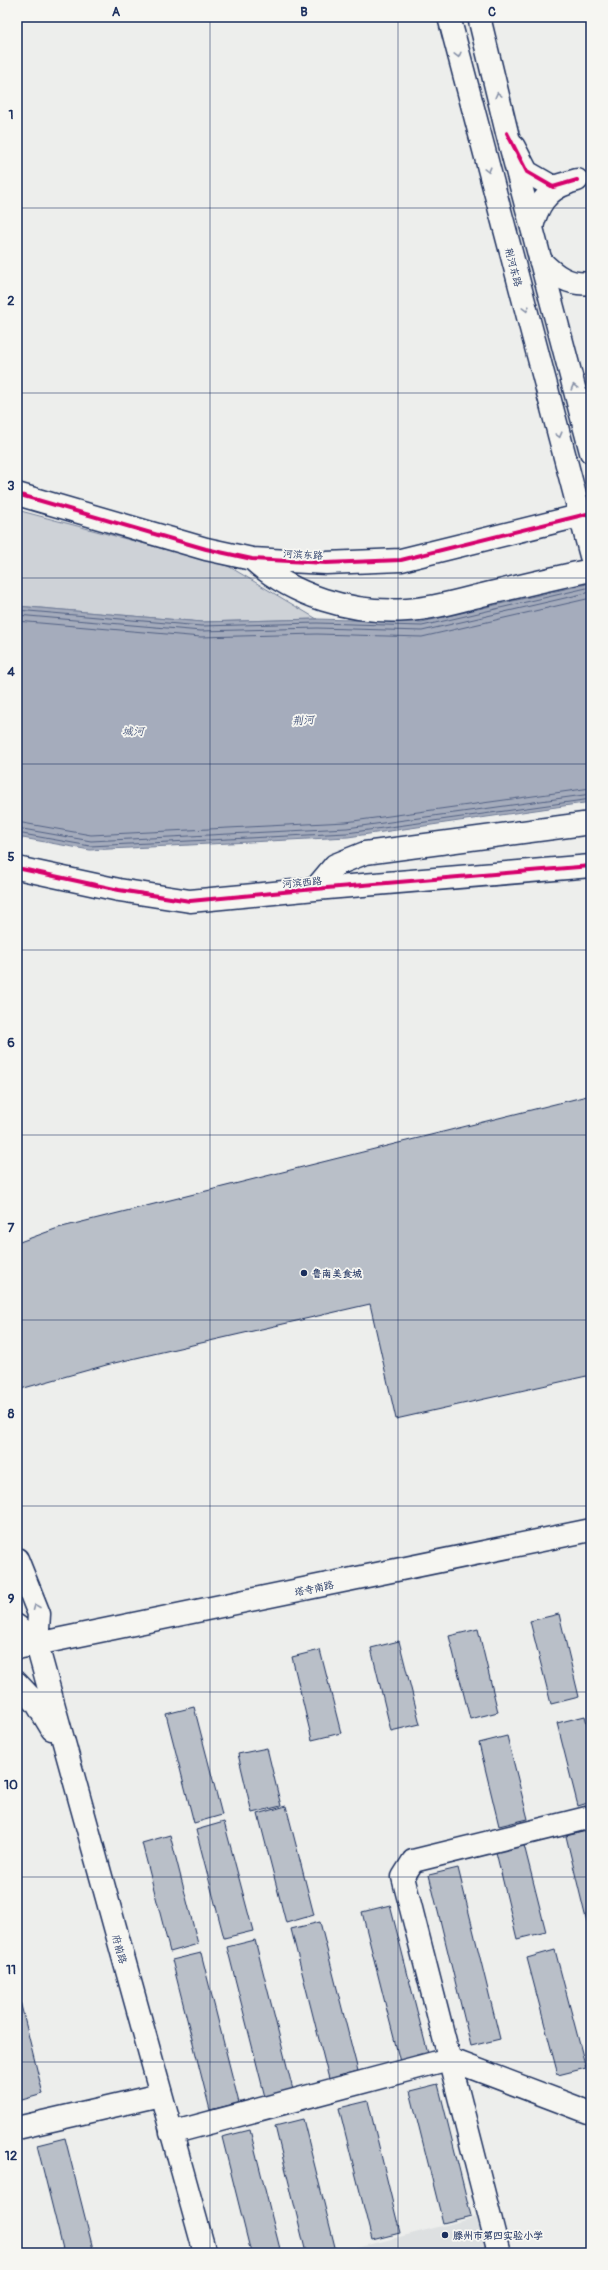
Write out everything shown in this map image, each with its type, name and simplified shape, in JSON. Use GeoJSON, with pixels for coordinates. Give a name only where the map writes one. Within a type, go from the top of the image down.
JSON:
{"type":"FeatureCollection","features":[{"type":"Feature","properties":{"kind":"main road","name":"荆河东路"},"geometry":{"type":"LineString","coordinates":[[449,17],[586,514],[591,556]]}},
{"type":"Feature","properties":{"kind":"main road"},"geometry":{"type":"LineString","coordinates":[[479,17],[507,133],[591,452]]}},
{"type":"Feature","properties":{"kind":"main road"},"geometry":{"type":"LineString","coordinates":[[507,133],[527,172],[553,187],[584,180]]}},
{"type":"Feature","properties":{"kind":"main road"},"geometry":{"type":"LineString","coordinates":[[532,228],[536,210],[546,196],[560,185],[584,180]]}},
{"type":"Feature","properties":{"kind":"main road"},"geometry":{"type":"LineString","coordinates":[[540,260],[551,272],[566,281],[582,284],[591,283]]}},
{"type":"Feature","properties":{"kind":"main road","name":"河滨东路"},"geometry":{"type":"LineString","coordinates":[[17,494],[206,549],[252,559],[326,564],[401,560],[586,514]]}},
{"type":"Feature","properties":{"kind":"main road","name":"河滨东路"},"geometry":{"type":"LineString","coordinates":[[252,559],[269,574],[322,600],[362,608],[406,610],[452,602],[591,570]]}},
{"type":"Feature","properties":{"kind":"main road","name":"河滨西路"},"geometry":{"type":"LineString","coordinates":[[315,889],[335,865],[364,853],[591,823]]}},
{"type":"Feature","properties":{"kind":"main road","name":"河滨西路"},"geometry":{"type":"LineString","coordinates":[[17,868],[119,890],[190,901],[591,866]]}},
{"type":"Feature","properties":{"kind":"main road","name":"塔寺南路"},"geometry":{"type":"LineString","coordinates":[[27,1647],[591,1530]]}},
{"type":"Feature","properties":{"kind":"main road","name":"府前路"},"geometry":{"type":"LineString","coordinates":[[17,1559],[40,1614],[27,1647],[69,1761],[160,2095],[205,2253]]}},
{"type":"Feature","properties":{"kind":"main road"},"geometry":{"type":"LineString","coordinates":[[17,1626],[27,1647]]}},
{"type":"Feature","properties":{"kind":"main road"},"geometry":{"type":"LineString","coordinates":[[17,1683],[37,1704],[69,1761]]}},
{"type":"Feature","properties":{"kind":"main road"},"geometry":{"type":"LineString","coordinates":[[499,2253],[403,1877],[413,1861],[591,1817]]}},
{"type":"Feature","properties":{"kind":"main road"},"geometry":{"type":"LineString","coordinates":[[171,2132],[449,2058],[591,2113]]}},
{"type":"Feature","properties":{"kind":"main road"},"geometry":{"type":"LineString","coordinates":[[17,2128],[160,2095]]}},
{"type":"Feature","properties":{"kind":"shaded area"},"geometry":{"type":"Polygon","coordinates":[[[17,510],[228,566],[317,619],[202,622],[17,606],[17,510]]]}},
{"type":"Feature","properties":{"kind":"shaded area","name":"滕州市第四实验小学"},"geometry":{"type":"Polygon","coordinates":[[[477,2217],[487,2253],[337,2253],[477,2217]]]}},
{"type":"Feature","properties":{"kind":"water","name":"城河"},"geometry":{"type":"Polygon","coordinates":[[[591,583],[591,802],[348,837],[90,850],[17,837],[17,606],[202,622],[317,619],[422,622],[591,583]]]}},
{"type":"Feature","properties":{"kind":"building","name":"鲁南美食城"},"geometry":{"type":"Polygon","coordinates":[[[591,1095],[591,1375],[396,1419],[370,1304],[110,1364],[17,1390],[17,1243],[58,1228],[591,1095]]]}},
{"type":"Feature","properties":{"kind":"building"},"geometry":{"type":"Polygon","coordinates":[[[559,1614],[579,1697],[551,1704],[530,1621],[559,1614]]]}},
{"type":"Feature","properties":{"kind":"building"},"geometry":{"type":"Polygon","coordinates":[[[478,1629],[498,1712],[470,1719],[449,1636],[478,1629]]]}},
{"type":"Feature","properties":{"kind":"building"},"geometry":{"type":"Polygon","coordinates":[[[399,1641],[420,1724],[391,1731],[371,1648],[399,1641]]]}},
{"type":"Feature","properties":{"kind":"building"},"geometry":{"type":"Polygon","coordinates":[[[320,1650],[341,1733],[312,1740],[292,1657],[320,1650]]]}},
{"type":"Feature","properties":{"kind":"building"},"geometry":{"type":"Polygon","coordinates":[[[194,1707],[222,1815],[194,1823],[166,1714],[194,1707]]]}},
{"type":"Feature","properties":{"kind":"building"},"geometry":{"type":"Polygon","coordinates":[[[585,1716],[591,1738],[591,1802],[578,1806],[557,1723],[585,1716]]]}},
{"type":"Feature","properties":{"kind":"building"},"geometry":{"type":"Polygon","coordinates":[[[507,1736],[528,1819],[499,1826],[479,1743],[507,1736]]]}},
{"type":"Feature","properties":{"kind":"building"},"geometry":{"type":"Polygon","coordinates":[[[267,1748],[281,1806],[252,1813],[238,1754],[267,1748]]]}},
{"type":"Feature","properties":{"kind":"building"},"geometry":{"type":"Polygon","coordinates":[[[286,1806],[314,1915],[286,1923],[258,1814],[286,1806]]]}},
{"type":"Feature","properties":{"kind":"building"},"geometry":{"type":"Polygon","coordinates":[[[224,1822],[253,1931],[224,1938],[196,1830],[224,1822]]]}},
{"type":"Feature","properties":{"kind":"building"},"geometry":{"type":"Polygon","coordinates":[[[591,1830],[591,1922],[587,1923],[566,1836],[591,1830]]]}},
{"type":"Feature","properties":{"kind":"building"},"geometry":{"type":"Polygon","coordinates":[[[170,1835],[198,1944],[170,1952],[142,1843],[170,1835]]]}},
{"type":"Feature","properties":{"kind":"building"},"geometry":{"type":"Polygon","coordinates":[[[524,1845],[546,1932],[517,1939],[496,1852],[524,1845]]]}},
{"type":"Feature","properties":{"kind":"building"},"geometry":{"type":"Polygon","coordinates":[[[458,1868],[500,2039],[471,2046],[429,1875],[458,1868]]]}},
{"type":"Feature","properties":{"kind":"building"},"geometry":{"type":"Polygon","coordinates":[[[390,1905],[428,2054],[400,2062],[362,1912],[390,1905]]]}},
{"type":"Feature","properties":{"kind":"building"},"geometry":{"type":"Polygon","coordinates":[[[320,1922],[358,2071],[329,2079],[291,1929],[320,1922]]]}},
{"type":"Feature","properties":{"kind":"building"},"geometry":{"type":"Polygon","coordinates":[[[255,1940],[293,2090],[265,2097],[227,1947],[255,1940]]]}},
{"type":"Feature","properties":{"kind":"building"},"geometry":{"type":"Polygon","coordinates":[[[555,1950],[586,2068],[558,2075],[527,1958],[555,1950]]]}},
{"type":"Feature","properties":{"kind":"building"},"geometry":{"type":"Polygon","coordinates":[[[201,1953],[239,2103],[210,2110],[172,1960],[201,1953]]]}},
{"type":"Feature","properties":{"kind":"building"},"geometry":{"type":"Polygon","coordinates":[[[17,1989],[43,2094],[22,2100],[17,2096],[17,1989]]]}},
{"type":"Feature","properties":{"kind":"building"},"geometry":{"type":"Polygon","coordinates":[[[438,2084],[471,2216],[443,2223],[410,2091],[438,2084]]]}},
{"type":"Feature","properties":{"kind":"building"},"geometry":{"type":"Polygon","coordinates":[[[368,2101],[400,2233],[372,2240],[339,2108],[368,2101]]]}},
{"type":"Feature","properties":{"kind":"building"},"geometry":{"type":"Polygon","coordinates":[[[303,2119],[336,2251],[329,2253],[306,2253],[275,2126],[303,2119]]]}},
{"type":"Feature","properties":{"kind":"building"},"geometry":{"type":"Polygon","coordinates":[[[250,2130],[281,2253],[251,2253],[222,2137],[250,2130]]]}},
{"type":"Feature","properties":{"kind":"building"},"geometry":{"type":"Polygon","coordinates":[[[65,2138],[94,2253],[64,2253],[37,2145],[65,2138]]]}},
{"type":"Feature","properties":{"kind":"cycle path"},"geometry":{"type":"LineString","coordinates":[[507,133],[527,172],[553,187],[577,180]]}},
{"type":"Feature","properties":{"kind":"cycle path"},"geometry":{"type":"LineString","coordinates":[[17,494],[206,549],[252,559],[326,563],[401,560],[591,513]]}},
{"type":"Feature","properties":{"kind":"cycle path"},"geometry":{"type":"LineString","coordinates":[[17,868],[119,890],[190,901],[591,866]]}},
{"type":"Feature","properties":{"kind":"place","name":"鲁南美食城"},"geometry":{"type":"Point","coordinates":[304,1273]}},
{"type":"Feature","properties":{"kind":"place","name":"滕州市第四实验小学"},"geometry":{"type":"Point","coordinates":[445,2235]}},
{"type":"Feature","properties":{"kind":"water label","name":"荆河"},"geometry":{"type":"Point","coordinates":[303,720]}}]}
